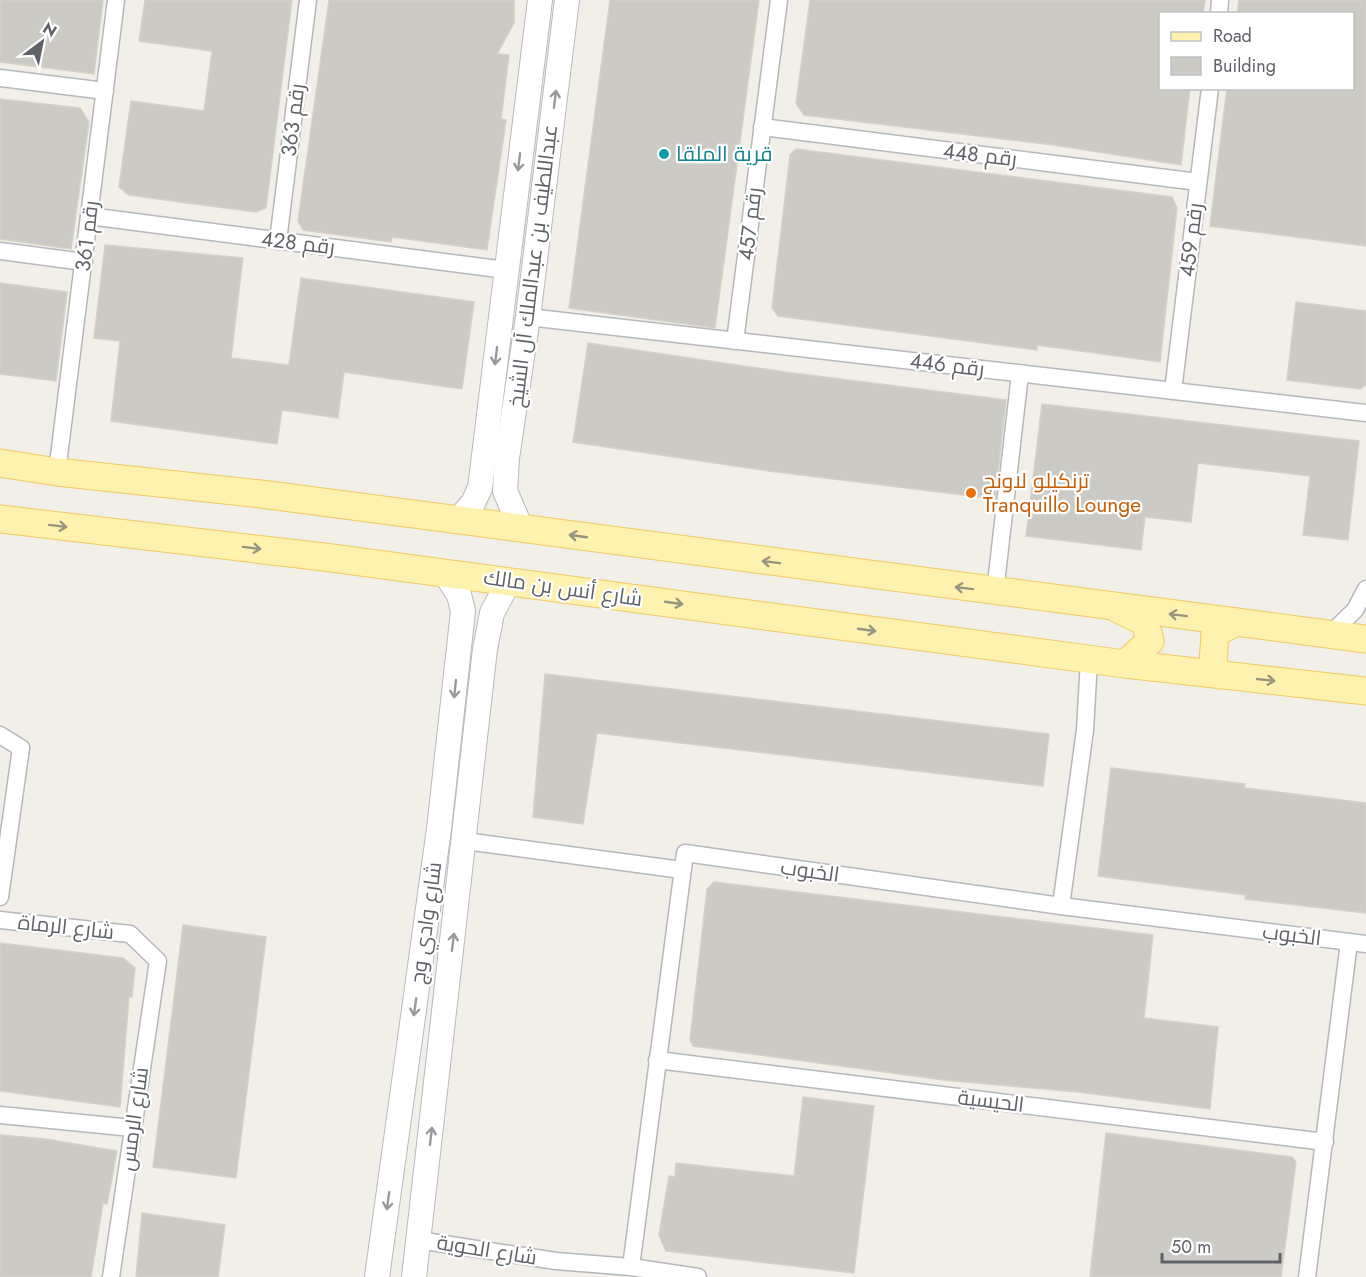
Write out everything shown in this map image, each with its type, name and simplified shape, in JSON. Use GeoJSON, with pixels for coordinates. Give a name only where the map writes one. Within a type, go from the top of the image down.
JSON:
{"type":"FeatureCollection","features":[{"type":"Feature","properties":{"kind":"main road"},"geometry":{"type":"LineString","coordinates":[[0,463],[57,472],[261,494],[1366,639]]}},
{"type":"Feature","properties":{"kind":"main road","name":"شارع أنس بن مالك"},"geometry":{"type":"LineString","coordinates":[[0,519],[509,581],[1089,660],[1366,691]]}},
{"type":"Feature","properties":{"kind":"main road"},"geometry":{"type":"LineString","coordinates":[[1112,607],[1145,622],[1150,640],[1125,664]]}},
{"type":"Feature","properties":{"kind":"main road"},"geometry":{"type":"LineString","coordinates":[[1220,675],[1213,664],[1215,633],[1236,622]]}},
{"type":"Feature","properties":{"kind":"street","name":"رقم 361"},"geometry":{"type":"LineString","coordinates":[[57,472],[116,0]]}},
{"type":"Feature","properties":{"kind":"street","name":"رقم 363"},"geometry":{"type":"LineString","coordinates":[[278,241],[308,0]]}},
{"type":"Feature","properties":{"kind":"street","name":"عبداللطيف بن عبدالملك آل الشيخ"},"geometry":{"type":"LineString","coordinates":[[521,528],[505,491],[498,444],[506,270],[540,0]]}},
{"type":"Feature","properties":{"kind":"street","name":"عبداللطيف بن عبدالملك آل الشيخ"},"geometry":{"type":"LineString","coordinates":[[457,521],[473,503],[498,444],[528,317],[567,0]]}},
{"type":"Feature","properties":{"kind":"street","name":"رقم 457"},"geometry":{"type":"LineString","coordinates":[[735,340],[779,0]]}},
{"type":"Feature","properties":{"kind":"street"},"geometry":{"type":"LineString","coordinates":[[0,78],[105,91]]}},
{"type":"Feature","properties":{"kind":"street","name":"رقم 459"},"geometry":{"type":"LineString","coordinates":[[1173,391],[1210,90]]}},
{"type":"Feature","properties":{"kind":"street","name":"رقم 448"},"geometry":{"type":"LineString","coordinates":[[762,127],[1198,182]]}},
{"type":"Feature","properties":{"kind":"street","name":"رقم 428"},"geometry":{"type":"LineString","coordinates":[[89,216],[506,270]]}},
{"type":"Feature","properties":{"kind":"street"},"geometry":{"type":"LineString","coordinates":[[512,223],[539,226]]}},
{"type":"Feature","properties":{"kind":"street"},"geometry":{"type":"LineString","coordinates":[[0,251],[84,262]]}},
{"type":"Feature","properties":{"kind":"street","name":"رقم 446"},"geometry":{"type":"LineString","coordinates":[[528,317],[1366,414]]}},
{"type":"Feature","properties":{"kind":"street"},"geometry":{"type":"LineString","coordinates":[[995,592],[1020,374]]}},
{"type":"Feature","properties":{"kind":"street","name":"شارع وادي وج"},"geometry":{"type":"LineString","coordinates":[[377,1277],[439,829],[460,646],[462,603],[445,573]]}},
{"type":"Feature","properties":{"kind":"street","name":"شارع وادي وج"},"geometry":{"type":"LineString","coordinates":[[414,1277],[485,649],[492,613],[509,581]]}},
{"type":"Feature","properties":{"kind":"street"},"geometry":{"type":"LineString","coordinates":[[1329,634],[1351,615],[1366,588]]}},
{"type":"Feature","properties":{"kind":"street"},"geometry":{"type":"LineString","coordinates":[[460,646],[485,649]]}},
{"type":"Feature","properties":{"kind":"street"},"geometry":{"type":"LineString","coordinates":[[1061,906],[1084,730],[1089,660]]}},
{"type":"Feature","properties":{"kind":"street"},"geometry":{"type":"LineString","coordinates":[[0,735],[21,748],[0,897]]}},
{"type":"Feature","properties":{"kind":"street"},"geometry":{"type":"LineString","coordinates":[[465,841],[682,870],[631,1267]]}},
{"type":"Feature","properties":{"kind":"street","name":"الخبوب"},"geometry":{"type":"LineString","coordinates":[[682,870],[685,853],[1061,906],[1358,943],[1325,1142],[1307,1277]]}},
{"type":"Feature","properties":{"kind":"street","name":"شارع الرماة"},"geometry":{"type":"LineString","coordinates":[[0,920],[130,934],[158,961]]}},
{"type":"Feature","properties":{"kind":"street","name":"شارع الرمس"},"geometry":{"type":"LineString","coordinates":[[111,1277],[158,961]]}},
{"type":"Feature","properties":{"kind":"street","name":"الحيسية"},"geometry":{"type":"LineString","coordinates":[[657,1060],[1325,1142]]}},
{"type":"Feature","properties":{"kind":"street"},"geometry":{"type":"LineString","coordinates":[[0,1115],[132,1128]]}},
{"type":"Feature","properties":{"kind":"street","name":"شارع الحوية"},"geometry":{"type":"LineString","coordinates":[[418,1240],[556,1261],[631,1267],[698,1277]]}},
{"type":"Feature","properties":{"kind":"building"},"geometry":{"type":"Polygon","coordinates":[[[0,0],[103,0],[94,74],[0,62],[0,0]]]}},
{"type":"Feature","properties":{"kind":"building"},"geometry":{"type":"Polygon","coordinates":[[[145,0],[292,0],[266,208],[256,212],[129,195],[119,187],[131,101],[204,111],[212,51],[139,41],[145,0]]]}},
{"type":"Feature","properties":{"kind":"building"},"geometry":{"type":"Polygon","coordinates":[[[329,0],[514,0],[514,23],[497,54],[509,55],[501,119],[506,120],[487,250],[392,237],[391,242],[303,230],[298,221],[329,0]]]}},
{"type":"Feature","properties":{"kind":"building","name":"قرية الملقا"},"geometry":{"type":"Polygon","coordinates":[[[610,0],[759,0],[715,328],[569,308],[610,0]]]}},
{"type":"Feature","properties":{"kind":"building"},"geometry":{"type":"Polygon","coordinates":[[[810,0],[1205,0],[1203,12],[1159,12],[1159,90],[1190,90],[1181,165],[1054,145],[804,115],[796,103],[810,0]]]}},
{"type":"Feature","properties":{"kind":"building"},"geometry":{"type":"Polygon","coordinates":[[[1239,0],[1366,0],[1366,246],[1210,226],[1227,90],[1354,90],[1354,12],[1237,12],[1239,0]]]}},
{"type":"Feature","properties":{"kind":"building"},"geometry":{"type":"Polygon","coordinates":[[[0,99],[80,108],[89,122],[71,249],[0,239],[0,99]]]}},
{"type":"Feature","properties":{"kind":"building"},"geometry":{"type":"Polygon","coordinates":[[[796,149],[1172,197],[1177,208],[1160,362],[1037,345],[1037,350],[778,316],[772,308],[790,155],[796,149]]]}},
{"type":"Feature","properties":{"kind":"building"},"geometry":{"type":"Polygon","coordinates":[[[105,245],[243,258],[231,358],[289,365],[301,278],[474,302],[462,389],[344,372],[338,418],[282,410],[277,444],[111,421],[120,341],[94,338],[105,245]]]}},
{"type":"Feature","properties":{"kind":"building"},"geometry":{"type":"Polygon","coordinates":[[[0,283],[67,292],[56,381],[0,374],[0,283]]]}},
{"type":"Feature","properties":{"kind":"building"},"geometry":{"type":"Polygon","coordinates":[[[1296,302],[1366,311],[1366,385],[1360,389],[1287,380],[1296,302]]]}},
{"type":"Feature","properties":{"kind":"building"},"geometry":{"type":"Polygon","coordinates":[[[588,343],[785,372],[1006,400],[995,499],[769,471],[573,442],[588,343]]]}},
{"type":"Feature","properties":{"kind":"building"},"geometry":{"type":"Polygon","coordinates":[[[1042,404],[1359,441],[1348,540],[1303,535],[1310,476],[1198,463],[1191,522],[1145,517],[1141,550],[1026,536],[1042,404]]]}},
{"type":"Feature","properties":{"kind":"building"},"geometry":{"type":"Polygon","coordinates":[[[545,674],[1049,734],[1043,786],[597,733],[583,824],[533,817],[545,674]]]}},
{"type":"Feature","properties":{"kind":"building"},"geometry":{"type":"Polygon","coordinates":[[[1111,768],[1245,784],[1245,788],[1366,803],[1366,913],[1245,899],[1246,895],[1098,876],[1111,768]]]}},
{"type":"Feature","properties":{"kind":"building"},"geometry":{"type":"Polygon","coordinates":[[[714,882],[1153,935],[1144,1018],[1218,1027],[1210,1109],[1078,1092],[944,1080],[693,1046],[690,1040],[707,889],[714,882]]]}},
{"type":"Feature","properties":{"kind":"building"},"geometry":{"type":"Polygon","coordinates":[[[183,925],[266,937],[236,1178],[153,1167],[183,925]]]}},
{"type":"Feature","properties":{"kind":"building"},"geometry":{"type":"Polygon","coordinates":[[[0,943],[123,958],[135,968],[132,997],[129,997],[120,1107],[0,1091],[0,943]]]}},
{"type":"Feature","properties":{"kind":"building"},"geometry":{"type":"Polygon","coordinates":[[[803,1097],[874,1106],[854,1273],[666,1251],[659,1235],[669,1176],[675,1177],[676,1163],[794,1176],[803,1097]]]}},
{"type":"Feature","properties":{"kind":"building"},"geometry":{"type":"Polygon","coordinates":[[[1106,1133],[1292,1157],[1296,1162],[1281,1277],[1090,1277],[1106,1133]]]}},
{"type":"Feature","properties":{"kind":"building"},"geometry":{"type":"Polygon","coordinates":[[[0,1135],[46,1139],[117,1151],[107,1204],[103,1203],[91,1277],[0,1277],[0,1135]]]}},
{"type":"Feature","properties":{"kind":"building"},"geometry":{"type":"Polygon","coordinates":[[[142,1213],[225,1225],[218,1277],[136,1277],[142,1213]]]}},
{"type":"Feature","properties":{"kind":"place","name":"قرية الملقا"},"geometry":{"type":"Point","coordinates":[664,154]}},
{"type":"Feature","properties":{"kind":"place","name":"ترنكيلو لاونج Tranquillo Lounge"},"geometry":{"type":"Point","coordinates":[971,493]}}]}
